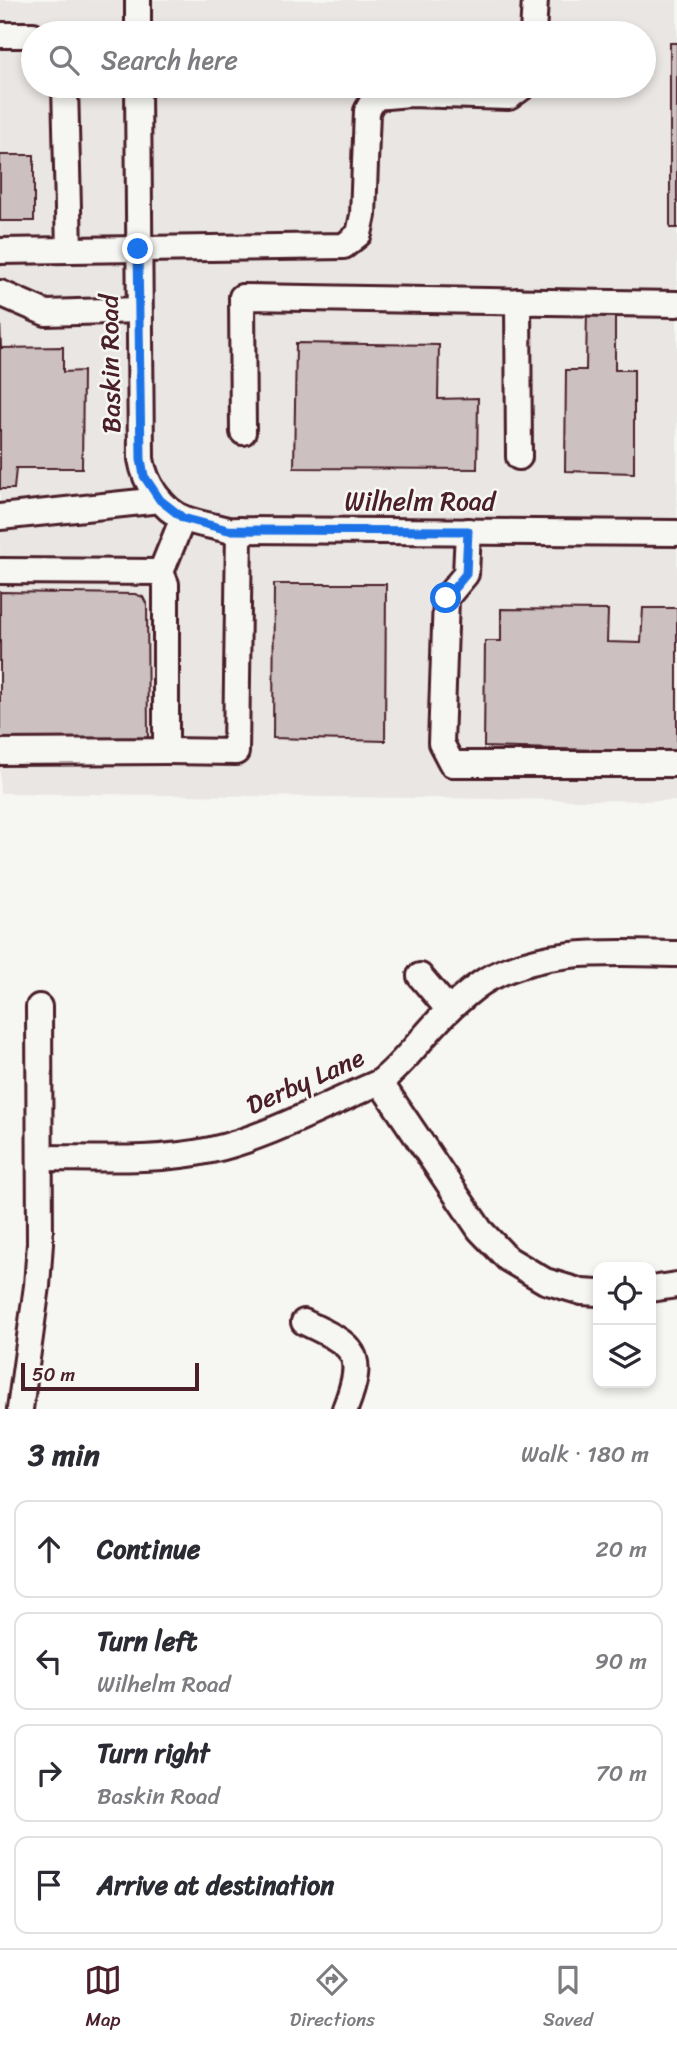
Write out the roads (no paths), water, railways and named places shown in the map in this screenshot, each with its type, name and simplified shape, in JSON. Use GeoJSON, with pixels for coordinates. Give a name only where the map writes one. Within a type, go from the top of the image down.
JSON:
{"type":"FeatureCollection","features":[{"type":"Feature","properties":{"kind":"street"},"geometry":{"type":"LineString","coordinates":[[138,0],[138,21]]}},
{"type":"Feature","properties":{"kind":"street"},"geometry":{"type":"LineString","coordinates":[[534,21],[535,0]]}},
{"type":"Feature","properties":{"kind":"street"},"geometry":{"type":"LineString","coordinates":[[0,35],[21,35]]}},
{"type":"Feature","properties":{"kind":"street"},"geometry":{"type":"LineString","coordinates":[[65,98],[69,250]]}},
{"type":"Feature","properties":{"kind":"street","name":"Baskin Road"},"geometry":{"type":"LineString","coordinates":[[138,98],[141,459],[144,476],[170,508]]}},
{"type":"Feature","properties":{"kind":"street"},"geometry":{"type":"LineString","coordinates":[[0,250],[344,246],[359,234],[363,215],[367,111],[374,98]]}},
{"type":"Feature","properties":{"kind":"street"},"geometry":{"type":"LineString","coordinates":[[0,293],[46,313],[139,310]]}},
{"type":"Feature","properties":{"kind":"street"},"geometry":{"type":"LineString","coordinates":[[243,432],[242,297],[677,304]]}},
{"type":"Feature","properties":{"kind":"street"},"geometry":{"type":"LineString","coordinates":[[518,301],[519,457]]}},
{"type":"Feature","properties":{"kind":"street"},"geometry":{"type":"LineString","coordinates":[[0,517],[170,508],[161,572],[166,584],[166,751]]}},
{"type":"Feature","properties":{"kind":"street","name":"Wilhelm Road"},"geometry":{"type":"LineString","coordinates":[[170,508],[228,530],[677,533]]}},
{"type":"Feature","properties":{"kind":"street"},"geometry":{"type":"LineString","coordinates":[[0,752],[236,752],[239,530]]}},
{"type":"Feature","properties":{"kind":"street"},"geometry":{"type":"LineString","coordinates":[[468,531],[466,574],[446,598],[441,743],[452,764],[677,764]]}},
{"type":"Feature","properties":{"kind":"street"},"geometry":{"type":"LineString","coordinates":[[0,571],[161,572]]}},
{"type":"Feature","properties":{"kind":"street","name":"Derby Lane"},"geometry":{"type":"LineString","coordinates":[[41,1158],[138,1158],[212,1150],[248,1139],[380,1082],[394,1071],[449,1010],[487,979],[538,960],[577,953],[677,954]]}},
{"type":"Feature","properties":{"kind":"street"},"geometry":{"type":"LineString","coordinates":[[419,976],[449,1010]]}},
{"type":"Feature","properties":{"kind":"street"},"geometry":{"type":"LineString","coordinates":[[20,1409],[37,1286],[41,1158],[39,1007]]}},
{"type":"Feature","properties":{"kind":"street"},"geometry":{"type":"LineString","coordinates":[[380,1082],[480,1230],[508,1259],[545,1281],[593,1293]]}},
{"type":"Feature","properties":{"kind":"street"},"geometry":{"type":"LineString","coordinates":[[656,1289],[677,1285]]}},
{"type":"Feature","properties":{"kind":"street"},"geometry":{"type":"LineString","coordinates":[[304,1322],[340,1339],[354,1356],[355,1383],[345,1409]]}}]}
